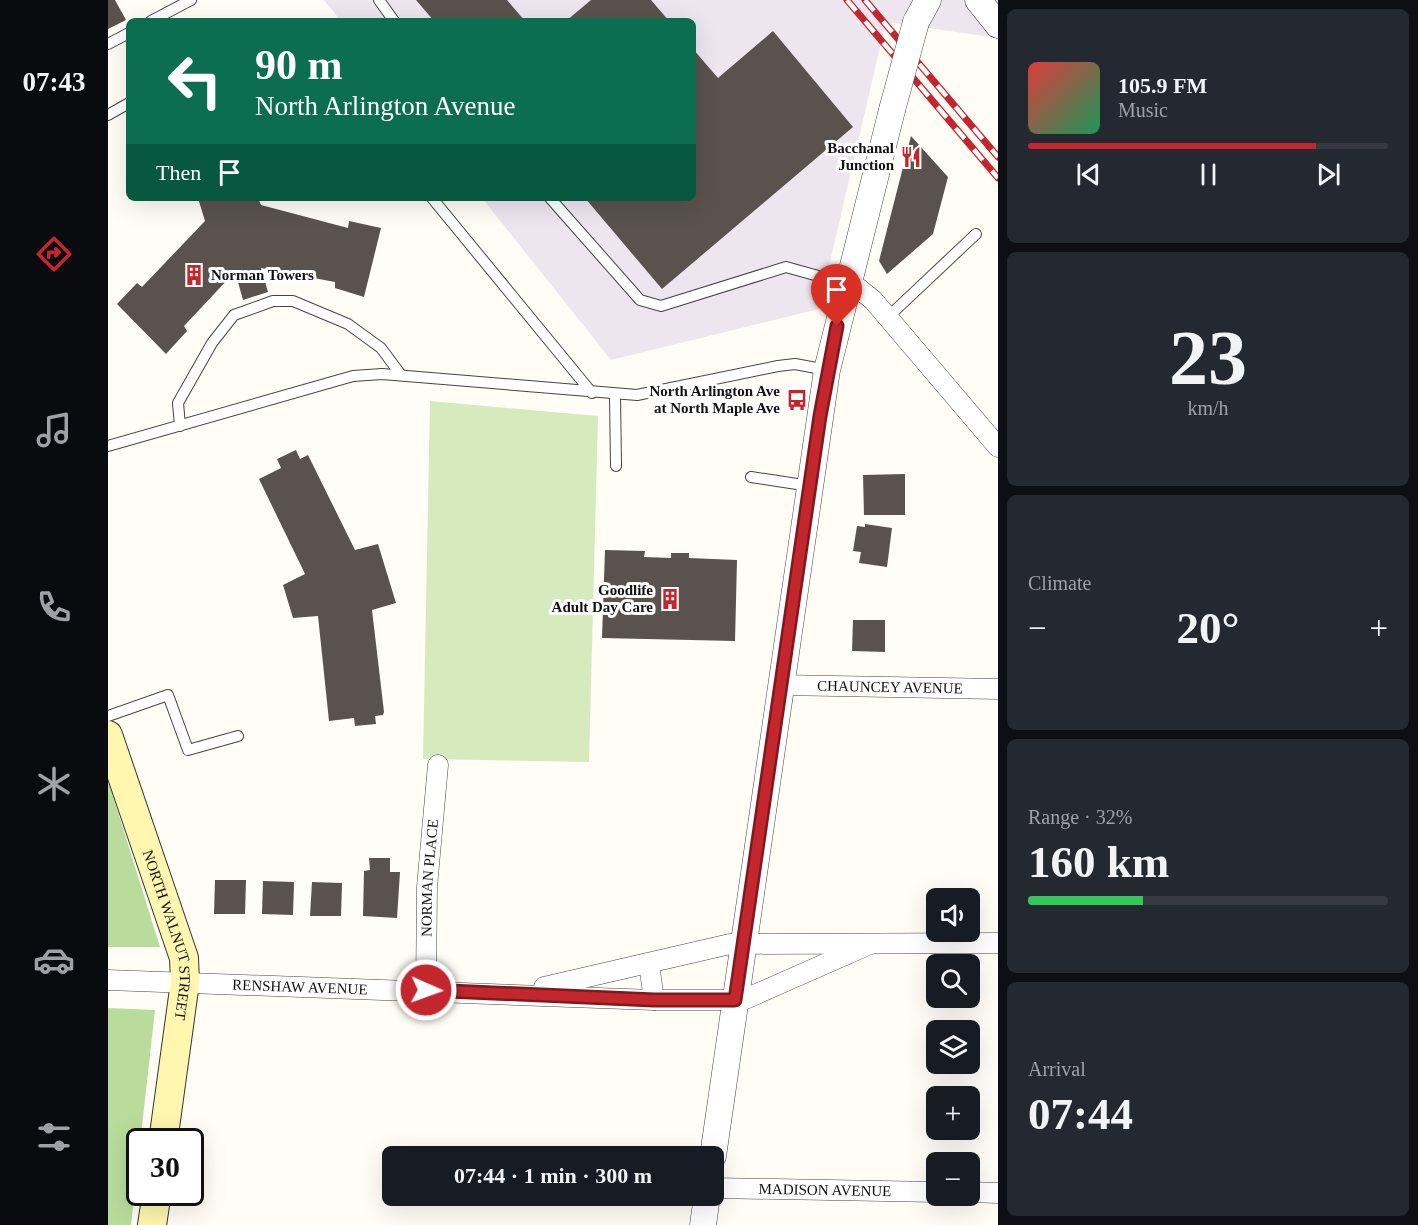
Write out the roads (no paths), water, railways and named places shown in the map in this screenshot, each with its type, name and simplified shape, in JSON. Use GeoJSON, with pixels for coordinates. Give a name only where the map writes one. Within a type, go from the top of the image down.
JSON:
{"type":"FeatureCollection","features":[{"type":"Feature","properties":{"kind":"main road","name":"NORTH WALNUT STREET"},"geometry":{"type":"LineString","coordinates":[[108,735],[184,958],[184,982],[166,1128]]}},
{"type":"Feature","properties":{"kind":"main road"},"geometry":{"type":"LineString","coordinates":[[152,1225],[155,1206]]}},
{"type":"Feature","properties":{"kind":"street"},"geometry":{"type":"LineString","coordinates":[[978,0],[998,25]]}},
{"type":"Feature","properties":{"kind":"street"},"geometry":{"type":"LineString","coordinates":[[714,1146],[827,370],[892,110],[922,11]]}},
{"type":"Feature","properties":{"kind":"street"},"geometry":{"type":"LineString","coordinates":[[847,284],[865,292],[998,447]]}},
{"type":"Feature","properties":{"kind":"street","name":"CHAUNCEY AVENUE"},"geometry":{"type":"LineString","coordinates":[[780,685],[998,689]]}},
{"type":"Feature","properties":{"kind":"street","name":"NORMAN PLACE"},"geometry":{"type":"LineString","coordinates":[[426,990],[427,886],[438,765]]}},
{"type":"Feature","properties":{"kind":"street","name":"RENSHAW AVENUE"},"geometry":{"type":"LineString","coordinates":[[491,993],[554,986],[720,946],[998,943]]}},
{"type":"Feature","properties":{"kind":"street","name":"RENSHAW AVENUE"},"geometry":{"type":"LineString","coordinates":[[108,980],[654,1000],[735,1000],[762,993],[870,944]]}},
{"type":"Feature","properties":{"kind":"street"},"geometry":{"type":"LineString","coordinates":[[649,964],[654,1000]]}},
{"type":"Feature","properties":{"kind":"street","name":"MADISON AVENUE"},"geometry":{"type":"LineString","coordinates":[[724,1188],[926,1192]]}},
{"type":"Feature","properties":{"kind":"street"},"geometry":{"type":"LineString","coordinates":[[980,1192],[998,1193]]}},
{"type":"Feature","properties":{"kind":"street"},"geometry":{"type":"LineString","coordinates":[[703,1225],[706,1206]]}},
{"type":"Feature","properties":{"kind":"lane"},"geometry":{"type":"LineString","coordinates":[[158,18],[191,0]]}},
{"type":"Feature","properties":{"kind":"lane"},"geometry":{"type":"LineString","coordinates":[[380,0],[391,18]]}},
{"type":"Feature","properties":{"kind":"lane"},"geometry":{"type":"LineString","coordinates":[[108,44],[126,35]]}},
{"type":"Feature","properties":{"kind":"lane"},"geometry":{"type":"LineString","coordinates":[[108,115],[126,105]]}},
{"type":"Feature","properties":{"kind":"lane"},"geometry":{"type":"LineString","coordinates":[[434,201],[592,393]]}},
{"type":"Feature","properties":{"kind":"lane"},"geometry":{"type":"LineString","coordinates":[[553,201],[640,300],[661,306],[786,267],[847,284]]}},
{"type":"Feature","properties":{"kind":"lane"},"geometry":{"type":"LineString","coordinates":[[888,317],[976,234]]}},
{"type":"Feature","properties":{"kind":"lane"},"geometry":{"type":"LineString","coordinates":[[180,426],[178,403],[212,343],[234,315],[273,301],[293,301],[348,324],[381,348],[401,375]]}},
{"type":"Feature","properties":{"kind":"lane"},"geometry":{"type":"LineString","coordinates":[[108,446],[353,376],[401,375],[615,395],[637,395],[778,366],[795,364],[827,370]]}},
{"type":"Feature","properties":{"kind":"lane"},"geometry":{"type":"LineString","coordinates":[[615,395],[616,466]]}},
{"type":"Feature","properties":{"kind":"lane"},"geometry":{"type":"LineString","coordinates":[[752,477],[810,486]]}},
{"type":"Feature","properties":{"kind":"lane"},"geometry":{"type":"LineString","coordinates":[[108,716],[168,695],[188,750],[238,736]]}},
{"type":"Feature","properties":{"kind":"railway"},"geometry":{"type":"LineString","coordinates":[[847,0],[998,178]]}},
{"type":"Feature","properties":{"kind":"railway"},"geometry":{"type":"LineString","coordinates":[[865,0],[998,157]]}},
{"type":"Feature","properties":{"kind":"place","name":"Bacchanal Junction"},"geometry":{"type":"Point","coordinates":[911,157]}},
{"type":"Feature","properties":{"kind":"place","name":"Norman Towers"},"geometry":{"type":"Point","coordinates":[194,275]}},
{"type":"Feature","properties":{"kind":"place","name":"North Arlington Ave at North Maple Ave"},"geometry":{"type":"Point","coordinates":[797,400]}},
{"type":"Feature","properties":{"kind":"place","name":"Goodlife Adult Day Care"},"geometry":{"type":"Point","coordinates":[670,599]}}]}
